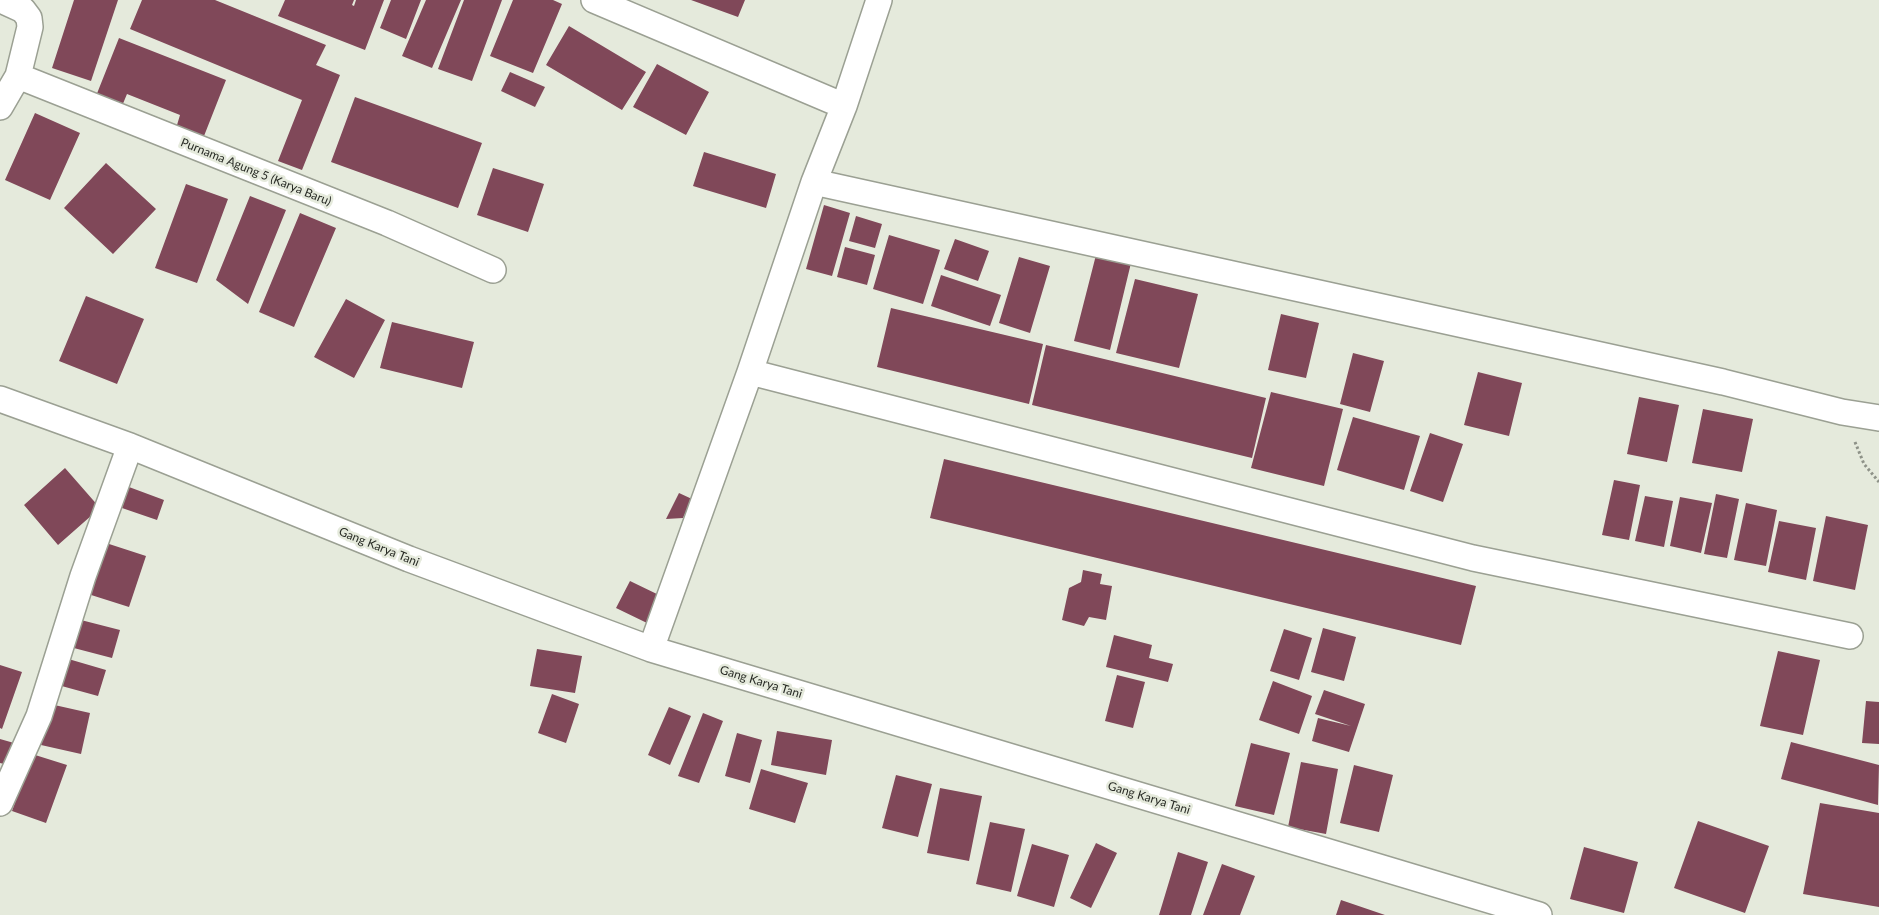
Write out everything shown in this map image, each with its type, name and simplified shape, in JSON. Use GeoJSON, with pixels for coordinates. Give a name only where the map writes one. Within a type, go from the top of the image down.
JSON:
{"type":"FeatureCollection","features":[{"type":"Feature","properties":{"kind":"street"},"geometry":{"type":"LineString","coordinates":[[0,107],[18,76],[30,27],[29,18],[24,10],[1,0]]}},
{"type":"Feature","properties":{"kind":"street"},"geometry":{"type":"LineString","coordinates":[[594,0],[844,106]]}},
{"type":"Feature","properties":{"kind":"street"},"geometry":{"type":"LineString","coordinates":[[651,649],[750,372],[814,182],[844,106],[880,0]]}},
{"type":"Feature","properties":{"kind":"street","name":"Purnama Agung 5 (Karya Baru)"},"geometry":{"type":"LineString","coordinates":[[18,76],[387,223],[492,270]]}},
{"type":"Feature","properties":{"kind":"street"},"geometry":{"type":"LineString","coordinates":[[814,182],[1723,382],[1842,412],[1879,418]]}},
{"type":"Feature","properties":{"kind":"street"},"geometry":{"type":"LineString","coordinates":[[750,372],[1473,558],[1850,636]]}},
{"type":"Feature","properties":{"kind":"street","name":"Gang Karya Tani"},"geometry":{"type":"LineString","coordinates":[[0,399],[130,446],[409,559],[651,649],[1538,915]]}},
{"type":"Feature","properties":{"kind":"street"},"geometry":{"type":"LineString","coordinates":[[0,803],[39,716],[83,576],[130,446]]}},
{"type":"Feature","properties":{"kind":"path"},"geometry":{"type":"LineString","coordinates":[[1842,412],[1864,464],[1879,482]]}},
{"type":"Feature","properties":{"kind":"building"},"geometry":{"type":"Polygon","coordinates":[[[74,0],[118,0],[91,81],[52,68],[74,0]]]}},
{"type":"Feature","properties":{"kind":"building"},"geometry":{"type":"Polygon","coordinates":[[[142,0],[215,0],[326,45],[316,65],[340,75],[302,170],[278,161],[302,100],[130,29],[142,0]]]}},
{"type":"Feature","properties":{"kind":"building"},"geometry":{"type":"Polygon","coordinates":[[[285,0],[354,0],[352,5],[354,6],[356,0],[384,0],[365,50],[278,16],[285,0]]]}},
{"type":"Feature","properties":{"kind":"building"},"geometry":{"type":"Polygon","coordinates":[[[391,0],[421,0],[406,39],[380,28],[391,0]]]}},
{"type":"Feature","properties":{"kind":"building"},"geometry":{"type":"Polygon","coordinates":[[[426,0],[461,0],[432,68],[402,56],[426,0]]]}},
{"type":"Feature","properties":{"kind":"building"},"geometry":{"type":"Polygon","coordinates":[[[464,0],[502,0],[472,81],[438,69],[464,0]]]}},
{"type":"Feature","properties":{"kind":"building"},"geometry":{"type":"Polygon","coordinates":[[[513,0],[553,0],[562,4],[533,73],[490,56],[513,0]]]}},
{"type":"Feature","properties":{"kind":"building"},"geometry":{"type":"Polygon","coordinates":[[[691,0],[745,0],[738,17],[691,0]]]}},
{"type":"Feature","properties":{"kind":"building"},"geometry":{"type":"Polygon","coordinates":[[[569,26],[646,72],[622,110],[546,65],[569,26]]]}},
{"type":"Feature","properties":{"kind":"building"},"geometry":{"type":"Polygon","coordinates":[[[119,38],[226,80],[204,136],[177,125],[180,115],[127,94],[122,106],[96,96],[119,38]]]}},
{"type":"Feature","properties":{"kind":"building"},"geometry":{"type":"Polygon","coordinates":[[[657,64],[709,92],[686,135],[633,107],[657,64]]]}},
{"type":"Feature","properties":{"kind":"building"},"geometry":{"type":"Polygon","coordinates":[[[510,72],[545,87],[535,107],[501,91],[510,72]]]}},
{"type":"Feature","properties":{"kind":"building"},"geometry":{"type":"Polygon","coordinates":[[[355,97],[482,143],[458,208],[331,162],[355,97]]]}},
{"type":"Feature","properties":{"kind":"building"},"geometry":{"type":"Polygon","coordinates":[[[35,113],[80,133],[50,200],[5,180],[35,113]]]}},
{"type":"Feature","properties":{"kind":"building"},"geometry":{"type":"Polygon","coordinates":[[[704,152],[776,174],[766,208],[693,186],[704,152]]]}},
{"type":"Feature","properties":{"kind":"building"},"geometry":{"type":"Polygon","coordinates":[[[106,163],[156,209],[113,254],[64,208],[106,163]]]}},
{"type":"Feature","properties":{"kind":"building"},"geometry":{"type":"Polygon","coordinates":[[[493,168],[544,184],[528,232],[477,215],[493,168]]]}},
{"type":"Feature","properties":{"kind":"building"},"geometry":{"type":"Polygon","coordinates":[[[186,184],[228,199],[197,283],[155,268],[186,184]]]}},
{"type":"Feature","properties":{"kind":"building"},"geometry":{"type":"Polygon","coordinates":[[[250,196],[286,210],[248,304],[216,280],[250,196]]]}},
{"type":"Feature","properties":{"kind":"building"},"geometry":{"type":"Polygon","coordinates":[[[824,205],[850,213],[832,276],[806,269],[824,205]]]}},
{"type":"Feature","properties":{"kind":"building"},"geometry":{"type":"Polygon","coordinates":[[[300,213],[336,228],[294,327],[259,312],[300,213]]]}},
{"type":"Feature","properties":{"kind":"building"},"geometry":{"type":"Polygon","coordinates":[[[856,216],[882,224],[875,248],[849,241],[856,216]]]}},
{"type":"Feature","properties":{"kind":"building"},"geometry":{"type":"Polygon","coordinates":[[[889,235],[940,250],[923,304],[873,289],[889,235]]]}},
{"type":"Feature","properties":{"kind":"building"},"geometry":{"type":"Polygon","coordinates":[[[955,239],[989,251],[978,281],[944,269],[955,239]]]}},
{"type":"Feature","properties":{"kind":"building"},"geometry":{"type":"Polygon","coordinates":[[[845,247],[875,255],[867,285],[837,277],[845,247]]]}},
{"type":"Feature","properties":{"kind":"building"},"geometry":{"type":"Polygon","coordinates":[[[1096,255],[1131,263],[1110,350],[1074,341],[1096,255]]]}},
{"type":"Feature","properties":{"kind":"building"},"geometry":{"type":"Polygon","coordinates":[[[1019,257],[1050,266],[1030,333],[999,323],[1019,257]]]}},
{"type":"Feature","properties":{"kind":"building"},"geometry":{"type":"Polygon","coordinates":[[[941,275],[1001,295],[990,326],[931,306],[941,275]]]}},
{"type":"Feature","properties":{"kind":"building"},"geometry":{"type":"Polygon","coordinates":[[[1135,279],[1198,294],[1179,368],[1116,353],[1135,279]]]}},
{"type":"Feature","properties":{"kind":"building"},"geometry":{"type":"Polygon","coordinates":[[[86,296],[144,319],[117,384],[59,361],[86,296]]]}},
{"type":"Feature","properties":{"kind":"building"},"geometry":{"type":"Polygon","coordinates":[[[346,299],[385,320],[354,378],[314,357],[346,299]]]}},
{"type":"Feature","properties":{"kind":"building"},"geometry":{"type":"Polygon","coordinates":[[[891,308],[1043,344],[1029,404],[877,367],[891,308]]]}},
{"type":"Feature","properties":{"kind":"building"},"geometry":{"type":"Polygon","coordinates":[[[1281,314],[1319,323],[1306,378],[1268,370],[1281,314]]]}},
{"type":"Feature","properties":{"kind":"building"},"geometry":{"type":"Polygon","coordinates":[[[392,322],[474,342],[462,388],[380,368],[392,322]]]}},
{"type":"Feature","properties":{"kind":"building"},"geometry":{"type":"Polygon","coordinates":[[[1046,345],[1266,398],[1252,458],[1032,405],[1046,345]]]}},
{"type":"Feature","properties":{"kind":"building"},"geometry":{"type":"Polygon","coordinates":[[[1353,353],[1384,361],[1370,412],[1340,404],[1353,353]]]}},
{"type":"Feature","properties":{"kind":"building"},"geometry":{"type":"Polygon","coordinates":[[[1478,372],[1522,383],[1509,436],[1464,425],[1478,372]]]}},
{"type":"Feature","properties":{"kind":"building"},"geometry":{"type":"Polygon","coordinates":[[[1271,392],[1343,409],[1324,486],[1251,468],[1271,392]]]}},
{"type":"Feature","properties":{"kind":"building"},"geometry":{"type":"Polygon","coordinates":[[[1639,397],[1679,405],[1667,462],[1627,454],[1639,397]]]}},
{"type":"Feature","properties":{"kind":"building"},"geometry":{"type":"Polygon","coordinates":[[[1703,409],[1753,419],[1742,472],[1692,463],[1703,409]]]}},
{"type":"Feature","properties":{"kind":"building"},"geometry":{"type":"Polygon","coordinates":[[[1353,417],[1420,436],[1404,490],[1337,470],[1353,417]]]}},
{"type":"Feature","properties":{"kind":"building"},"geometry":{"type":"Polygon","coordinates":[[[1430,433],[1463,444],[1443,502],[1410,491],[1430,433]]]}},
{"type":"Feature","properties":{"kind":"building"},"geometry":{"type":"Polygon","coordinates":[[[944,459],[1476,586],[1461,645],[930,518],[944,459]]]}},
{"type":"Feature","properties":{"kind":"building"},"geometry":{"type":"Polygon","coordinates":[[[65,468],[100,508],[58,545],[24,505],[65,468]]]}},
{"type":"Feature","properties":{"kind":"building"},"geometry":{"type":"Polygon","coordinates":[[[1614,480],[1640,485],[1629,540],[1602,535],[1614,480]]]}},
{"type":"Feature","properties":{"kind":"building"},"geometry":{"type":"Polygon","coordinates":[[[129,487],[164,500],[157,520],[122,508],[129,487]]]}},
{"type":"Feature","properties":{"kind":"building"},"geometry":{"type":"Polygon","coordinates":[[[679,493],[692,499],[683,518],[666,519],[679,493]]]}},
{"type":"Feature","properties":{"kind":"building"},"geometry":{"type":"Polygon","coordinates":[[[1716,494],[1739,499],[1727,558],[1704,554],[1716,494]]]}},
{"type":"Feature","properties":{"kind":"building"},"geometry":{"type":"Polygon","coordinates":[[[1645,496],[1673,501],[1664,547],[1635,541],[1645,496]]]}},
{"type":"Feature","properties":{"kind":"building"},"geometry":{"type":"Polygon","coordinates":[[[1680,497],[1712,503],[1701,553],[1670,546],[1680,497]]]}},
{"type":"Feature","properties":{"kind":"building"},"geometry":{"type":"Polygon","coordinates":[[[1746,503],[1777,510],[1766,566],[1734,560],[1746,503]]]}},
{"type":"Feature","properties":{"kind":"building"},"geometry":{"type":"Polygon","coordinates":[[[1826,516],[1868,525],[1855,590],[1813,581],[1826,516]]]}},
{"type":"Feature","properties":{"kind":"building"},"geometry":{"type":"Polygon","coordinates":[[[1779,521],[1816,528],[1806,580],[1768,572],[1779,521]]]}},
{"type":"Feature","properties":{"kind":"building"},"geometry":{"type":"Polygon","coordinates":[[[106,543],[146,556],[129,607],[88,594],[106,543]]]}},
{"type":"Feature","properties":{"kind":"building"},"geometry":{"type":"Polygon","coordinates":[[[1083,570],[1102,574],[1100,584],[1112,586],[1106,620],[1089,617],[1084,626],[1062,620],[1069,588],[1081,582],[1083,570]]]}},
{"type":"Feature","properties":{"kind":"building"},"geometry":{"type":"Polygon","coordinates":[[[630,581],[661,596],[647,623],[616,608],[630,581]]]}},
{"type":"Feature","properties":{"kind":"building"},"geometry":{"type":"Polygon","coordinates":[[[77,619],[120,630],[112,658],[70,647],[77,619]]]}},
{"type":"Feature","properties":{"kind":"building"},"geometry":{"type":"Polygon","coordinates":[[[1323,628],[1356,637],[1344,681],[1311,672],[1323,628]]]}},
{"type":"Feature","properties":{"kind":"building"},"geometry":{"type":"Polygon","coordinates":[[[1284,629],[1312,638],[1299,680],[1270,671],[1284,629]]]}},
{"type":"Feature","properties":{"kind":"building"},"geometry":{"type":"Polygon","coordinates":[[[1114,635],[1152,645],[1149,658],[1173,664],[1168,682],[1106,667],[1114,635]]]}},
{"type":"Feature","properties":{"kind":"building"},"geometry":{"type":"Polygon","coordinates":[[[537,649],[582,656],[575,693],[530,686],[537,649]]]}},
{"type":"Feature","properties":{"kind":"building"},"geometry":{"type":"Polygon","coordinates":[[[1778,651],[1820,660],[1803,735],[1760,726],[1778,651]]]}},
{"type":"Feature","properties":{"kind":"building"},"geometry":{"type":"Polygon","coordinates":[[[65,658],[106,670],[98,696],[58,685],[65,658]]]}},
{"type":"Feature","properties":{"kind":"building"},"geometry":{"type":"Polygon","coordinates":[[[0,665],[22,672],[2,729],[0,728],[0,665]]]}},
{"type":"Feature","properties":{"kind":"building"},"geometry":{"type":"Polygon","coordinates":[[[1117,675],[1145,682],[1133,728],[1105,721],[1117,675]]]}},
{"type":"Feature","properties":{"kind":"building"},"geometry":{"type":"Polygon","coordinates":[[[1273,681],[1312,696],[1299,734],[1259,720],[1273,681]]]}},
{"type":"Feature","properties":{"kind":"building"},"geometry":{"type":"Polygon","coordinates":[[[1324,690],[1365,704],[1349,752],[1312,741],[1318,718],[1351,726],[1315,714],[1324,690]]]}},
{"type":"Feature","properties":{"kind":"building"},"geometry":{"type":"Polygon","coordinates":[[[552,694],[579,704],[566,743],[538,733],[552,694]]]}},
{"type":"Feature","properties":{"kind":"building"},"geometry":{"type":"Polygon","coordinates":[[[1866,701],[1879,702],[1879,744],[1862,743],[1866,701]]]}},
{"type":"Feature","properties":{"kind":"building"},"geometry":{"type":"Polygon","coordinates":[[[50,704],[90,713],[81,754],[41,745],[50,704]]]}},
{"type":"Feature","properties":{"kind":"building"},"geometry":{"type":"Polygon","coordinates":[[[669,707],[691,716],[670,765],[648,755],[669,707]]]}},
{"type":"Feature","properties":{"kind":"building"},"geometry":{"type":"Polygon","coordinates":[[[703,713],[723,721],[699,783],[678,776],[703,713]]]}},
{"type":"Feature","properties":{"kind":"building"},"geometry":{"type":"Polygon","coordinates":[[[777,731],[832,740],[826,775],[771,765],[777,731]]]}},
{"type":"Feature","properties":{"kind":"building"},"geometry":{"type":"Polygon","coordinates":[[[737,733],[762,740],[750,783],[725,776],[737,733]]]}},
{"type":"Feature","properties":{"kind":"building"},"geometry":{"type":"Polygon","coordinates":[[[0,739],[14,743],[8,765],[0,763],[0,739]]]}},
{"type":"Feature","properties":{"kind":"building"},"geometry":{"type":"Polygon","coordinates":[[[1791,742],[1879,765],[1878,805],[1781,779],[1791,742]]]}},
{"type":"Feature","properties":{"kind":"building"},"geometry":{"type":"Polygon","coordinates":[[[1251,743],[1290,753],[1274,815],[1235,806],[1251,743]]]}},
{"type":"Feature","properties":{"kind":"building"},"geometry":{"type":"Polygon","coordinates":[[[32,754],[67,765],[46,823],[12,811],[32,754]]]}},
{"type":"Feature","properties":{"kind":"building"},"geometry":{"type":"Polygon","coordinates":[[[1301,762],[1338,769],[1326,834],[1288,827],[1301,762]]]}},
{"type":"Feature","properties":{"kind":"building"},"geometry":{"type":"Polygon","coordinates":[[[1354,765],[1393,775],[1379,832],[1340,823],[1354,765]]]}},
{"type":"Feature","properties":{"kind":"building"},"geometry":{"type":"Polygon","coordinates":[[[761,769],[808,783],[795,823],[749,809],[761,769]]]}},
{"type":"Feature","properties":{"kind":"building"},"geometry":{"type":"Polygon","coordinates":[[[896,775],[932,784],[918,837],[882,828],[896,775]]]}},
{"type":"Feature","properties":{"kind":"building"},"geometry":{"type":"Polygon","coordinates":[[[940,788],[982,796],[969,861],[927,853],[940,788]]]}},
{"type":"Feature","properties":{"kind":"building"},"geometry":{"type":"Polygon","coordinates":[[[1820,803],[1879,813],[1879,907],[1803,894],[1820,803]]]}},
{"type":"Feature","properties":{"kind":"building"},"geometry":{"type":"Polygon","coordinates":[[[1698,821],[1769,846],[1745,913],[1674,888],[1698,821]]]}},
{"type":"Feature","properties":{"kind":"building"},"geometry":{"type":"Polygon","coordinates":[[[990,822],[1025,829],[1011,892],[976,884],[990,822]]]}},
{"type":"Feature","properties":{"kind":"building"},"geometry":{"type":"Polygon","coordinates":[[[1096,843],[1117,853],[1091,908],[1070,898],[1096,843]]]}},
{"type":"Feature","properties":{"kind":"building"},"geometry":{"type":"Polygon","coordinates":[[[1032,844],[1069,855],[1054,907],[1017,896],[1032,844]]]}},
{"type":"Feature","properties":{"kind":"building"},"geometry":{"type":"Polygon","coordinates":[[[1584,847],[1638,862],[1624,913],[1570,899],[1584,847]]]}},
{"type":"Feature","properties":{"kind":"building"},"geometry":{"type":"Polygon","coordinates":[[[1178,852],[1208,862],[1191,915],[1159,915],[1178,852]]]}},
{"type":"Feature","properties":{"kind":"building"},"geometry":{"type":"Polygon","coordinates":[[[1222,864],[1255,876],[1240,915],[1203,915],[1222,864]]]}},
{"type":"Feature","properties":{"kind":"building"},"geometry":{"type":"Polygon","coordinates":[[[1341,900],[1385,915],[1336,915],[1341,900]]]}}]}
